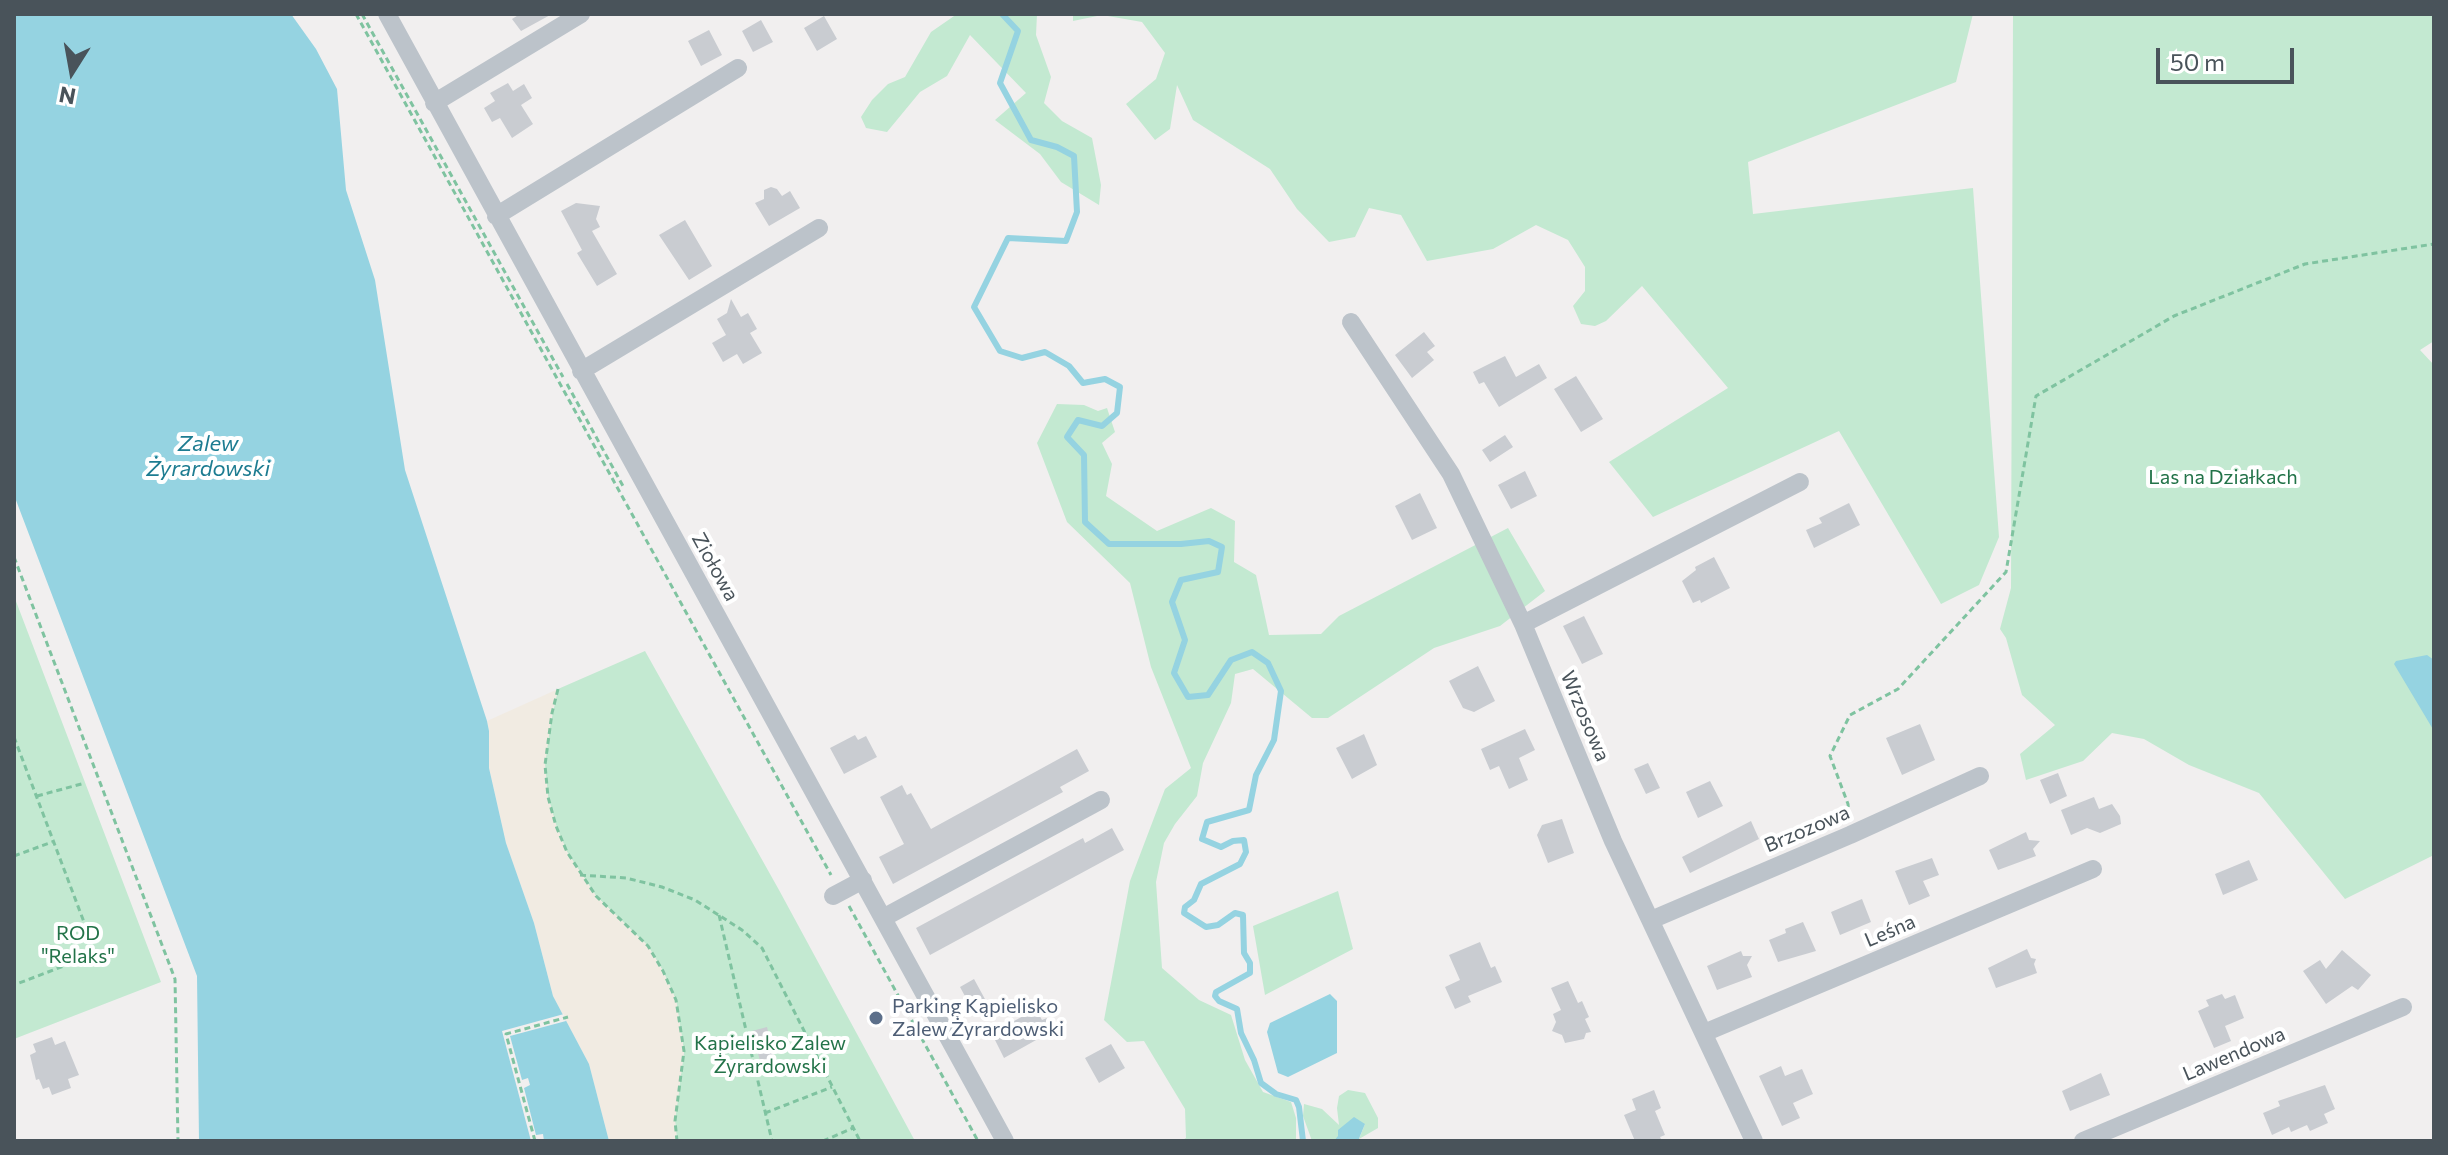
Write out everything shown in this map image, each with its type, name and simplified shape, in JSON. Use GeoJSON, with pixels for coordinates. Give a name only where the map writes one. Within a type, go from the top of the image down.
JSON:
{"type":"FeatureCollection","features":[{"type":"Feature","properties":{"kind":"street","name":"Ziołowa"},"geometry":{"type":"LineString","coordinates":[[387,14],[1005,1141]]}},
{"type":"Feature","properties":{"kind":"street"},"geometry":{"type":"LineString","coordinates":[[434,103],[581,14]]}},
{"type":"Feature","properties":{"kind":"street"},"geometry":{"type":"LineString","coordinates":[[496,216],[738,68]]}},
{"type":"Feature","properties":{"kind":"street"},"geometry":{"type":"LineString","coordinates":[[581,371],[819,228]]}},
{"type":"Feature","properties":{"kind":"street","name":"Wrzosowa"},"geometry":{"type":"LineString","coordinates":[[1351,322],[1451,474],[1523,624],[1613,841],[1754,1141]]}},
{"type":"Feature","properties":{"kind":"street"},"geometry":{"type":"LineString","coordinates":[[1523,624],[1800,482]]}},
{"type":"Feature","properties":{"kind":"street","name":"Brzozowa"},"geometry":{"type":"LineString","coordinates":[[1651,920],[1980,776]]}},
{"type":"Feature","properties":{"kind":"street"},"geometry":{"type":"LineString","coordinates":[[883,918],[1101,800]]}},
{"type":"Feature","properties":{"kind":"street","name":"Leśna"},"geometry":{"type":"LineString","coordinates":[[1704,1033],[2093,869]]}},
{"type":"Feature","properties":{"kind":"street"},"geometry":{"type":"LineString","coordinates":[[837,894],[863,880]]}},
{"type":"Feature","properties":{"kind":"street","name":"Lawendowa"},"geometry":{"type":"LineString","coordinates":[[2083,1141],[2403,1007]]}},
{"type":"Feature","properties":{"kind":"path"},"geometry":{"type":"LineString","coordinates":[[356,14],[837,894],[978,1141]]}},
{"type":"Feature","properties":{"kind":"path"},"geometry":{"type":"LineString","coordinates":[[1850,835],[1848,804],[1830,756],[1850,715],[1898,689],[2006,572],[2036,396],[2174,316],[2305,264],[2434,244]]}},
{"type":"Feature","properties":{"kind":"path"},"geometry":{"type":"LineString","coordinates":[[14,557],[175,979],[178,1141]]}},
{"type":"Feature","properties":{"kind":"path"},"geometry":{"type":"LineString","coordinates":[[558,689],[545,765],[548,797],[561,839],[580,875],[596,896],[648,946],[676,1000],[684,1051],[675,1121],[677,1141]]}},
{"type":"Feature","properties":{"kind":"path"},"geometry":{"type":"LineString","coordinates":[[14,737],[90,938],[90,950],[82,959],[14,985]]}},
{"type":"Feature","properties":{"kind":"path"},"geometry":{"type":"LineString","coordinates":[[37,796],[85,783]]}},
{"type":"Feature","properties":{"kind":"path"},"geometry":{"type":"LineString","coordinates":[[14,856],[53,841]]}},
{"type":"Feature","properties":{"kind":"path"},"geometry":{"type":"LineString","coordinates":[[580,875],[626,878],[695,900],[762,948],[860,1141]]}},
{"type":"Feature","properties":{"kind":"path"},"geometry":{"type":"LineString","coordinates":[[718,914],[772,1141]]}},
{"type":"Feature","properties":{"kind":"path"},"geometry":{"type":"LineString","coordinates":[[535,1141],[506,1034],[568,1017]]}},
{"type":"Feature","properties":{"kind":"path"},"geometry":{"type":"LineString","coordinates":[[765,1113],[832,1087]]}},
{"type":"Feature","properties":{"kind":"path"},"geometry":{"type":"LineString","coordinates":[[823,1141],[853,1128]]}},
{"type":"Feature","properties":{"kind":"green space"},"geometry":{"type":"Polygon","coordinates":[[[957,14],[1037,14],[1036,35],[1051,77],[1044,103],[1062,121],[1092,138],[1101,185],[1099,205],[1061,182],[1040,154],[995,120],[1026,93],[970,35],[947,76],[920,92],[887,132],[866,128],[861,117],[872,100],[888,84],[905,77],[931,32],[957,14]]]}},
{"type":"Feature","properties":{"kind":"green space"},"geometry":{"type":"Polygon","coordinates":[[[1073,14],[1973,14],[1956,82],[1748,162],[1753,214],[1973,188],[1999,537],[1979,585],[1941,604],[1839,431],[1653,517],[1609,462],[1728,388],[1642,286],[1606,321],[1595,326],[1581,324],[1573,306],[1585,291],[1585,267],[1568,240],[1536,225],[1493,249],[1427,261],[1401,215],[1369,208],[1355,237],[1329,242],[1297,209],[1270,169],[1193,120],[1177,85],[1170,129],[1155,140],[1126,104],[1156,79],[1165,53],[1142,22],[1102,15],[1073,21],[1073,14]]]}},
{"type":"Feature","properties":{"kind":"green space","name":"Las na Działkach"},"geometry":{"type":"Polygon","coordinates":[[[2013,14],[2434,14],[2434,341],[2420,350],[2434,365],[2434,855],[2345,899],[2259,793],[2189,765],[2144,739],[2112,733],[2083,761],[2026,780],[2020,754],[2055,725],[2022,695],[2006,638],[2000,629],[2011,588],[2013,14]]]}},
{"type":"Feature","properties":{"kind":"green space"},"geometry":{"type":"Polygon","coordinates":[[[1057,404],[1084,405],[1098,411],[1107,408],[1115,432],[1102,443],[1112,464],[1106,496],[1157,531],[1211,508],[1235,521],[1234,562],[1256,575],[1269,635],[1321,634],[1339,616],[1508,528],[1545,591],[1500,626],[1434,648],[1328,718],[1312,718],[1253,669],[1235,674],[1231,703],[1203,763],[1197,796],[1164,843],[1156,882],[1162,968],[1199,1000],[1231,1015],[1245,1060],[1263,1092],[1291,1102],[1296,1118],[1296,1141],[1181,1141],[1186,1138],[1185,1109],[1144,1041],[1127,1042],[1104,1020],[1130,881],[1165,789],[1191,768],[1151,667],[1130,583],[1067,522],[1037,443],[1057,404]]]}},
{"type":"Feature","properties":{"kind":"green space","name":"ROD \"Relaks\""},"geometry":{"type":"Polygon","coordinates":[[[14,596],[161,982],[14,1039],[14,596]]]}},
{"type":"Feature","properties":{"kind":"green space","name":"Kapielisko Zalew Żyrardowski"},"geometry":{"type":"Polygon","coordinates":[[[645,651],[915,1141],[677,1141],[675,1121],[684,1051],[676,1000],[648,946],[596,896],[567,852],[548,797],[545,765],[558,689],[645,651]]]}},
{"type":"Feature","properties":{"kind":"green space"},"geometry":{"type":"Polygon","coordinates":[[[1338,891],[1353,949],[1265,995],[1253,926],[1338,891]]]}},
{"type":"Feature","properties":{"kind":"green space"},"geometry":{"type":"Polygon","coordinates":[[[1348,1090],[1365,1093],[1378,1118],[1378,1128],[1359,1139],[1365,1124],[1334,1141],[1312,1141],[1303,1116],[1304,1104],[1322,1109],[1339,1125],[1339,1096],[1348,1090]]]}},
{"type":"Feature","properties":{"kind":"sand"},"geometry":{"type":"Polygon","coordinates":[[[558,689],[545,765],[548,796],[567,852],[596,896],[648,946],[676,1000],[684,1051],[675,1121],[677,1141],[609,1141],[589,1064],[553,996],[534,923],[506,843],[489,768],[487,721],[558,689]]]}},
{"type":"Feature","properties":{"kind":"water","name":"Zalew Żyrardowski"},"geometry":{"type":"Polygon","coordinates":[[[14,14],[291,14],[316,49],[337,89],[346,190],[375,280],[405,470],[487,721],[489,768],[506,843],[534,923],[553,996],[589,1064],[609,1141],[199,1141],[197,976],[14,495],[14,14]]]}},
{"type":"Feature","properties":{"kind":"water"},"geometry":{"type":"Polygon","coordinates":[[[2427,655],[2434,660],[2434,731],[2394,664],[2427,655]]]}},
{"type":"Feature","properties":{"kind":"water"},"geometry":{"type":"Polygon","coordinates":[[[1330,994],[1337,1001],[1337,1053],[1288,1077],[1278,1073],[1267,1032],[1270,1023],[1330,994]]]}},
{"type":"Feature","properties":{"kind":"water"},"geometry":{"type":"Polygon","coordinates":[[[1354,1117],[1365,1124],[1358,1141],[1334,1141],[1338,1130],[1354,1117]]]}},
{"type":"Feature","properties":{"kind":"pier"},"geometry":{"type":"Polygon","coordinates":[[[564,1014],[566,1021],[510,1036],[522,1080],[528,1078],[530,1085],[524,1088],[536,1135],[543,1134],[544,1141],[531,1141],[502,1031],[564,1014]]]}},
{"type":"Feature","properties":{"kind":"building"},"geometry":{"type":"Polygon","coordinates":[[[520,14],[552,14],[521,31],[512,19],[520,14]]]}},
{"type":"Feature","properties":{"kind":"building"},"geometry":{"type":"Polygon","coordinates":[[[824,16],[837,39],[817,51],[804,28],[824,16]]]}},
{"type":"Feature","properties":{"kind":"building"},"geometry":{"type":"Polygon","coordinates":[[[761,20],[773,42],[753,52],[742,31],[761,20]]]}},
{"type":"Feature","properties":{"kind":"building"},"geometry":{"type":"Polygon","coordinates":[[[709,30],[722,55],[701,66],[688,41],[709,30]]]}},
{"type":"Feature","properties":{"kind":"building"},"geometry":{"type":"Polygon","coordinates":[[[508,83],[513,91],[524,84],[532,98],[521,105],[533,124],[512,138],[500,118],[492,122],[484,108],[495,101],[490,93],[508,83]]]}},
{"type":"Feature","properties":{"kind":"building"},"geometry":{"type":"Polygon","coordinates":[[[771,187],[782,196],[790,191],[800,208],[769,226],[755,203],[764,199],[764,190],[771,187]]]}},
{"type":"Feature","properties":{"kind":"building"},"geometry":{"type":"Polygon","coordinates":[[[576,203],[600,206],[596,219],[600,227],[592,231],[617,274],[597,286],[577,253],[582,250],[561,211],[576,203]]]}},
{"type":"Feature","properties":{"kind":"building"},"geometry":{"type":"Polygon","coordinates":[[[685,220],[712,266],[689,280],[659,235],[685,220]]]}},
{"type":"Feature","properties":{"kind":"building"},"geometry":{"type":"Polygon","coordinates":[[[731,299],[741,317],[748,313],[757,329],[750,333],[762,353],[743,364],[737,354],[723,362],[712,343],[726,335],[717,319],[727,313],[731,299]]]}},
{"type":"Feature","properties":{"kind":"building"},"geometry":{"type":"Polygon","coordinates":[[[1424,332],[1435,346],[1427,352],[1434,360],[1412,378],[1395,355],[1424,332]]]}},
{"type":"Feature","properties":{"kind":"building"},"geometry":{"type":"Polygon","coordinates":[[[1505,356],[1516,377],[1539,364],[1547,378],[1499,407],[1484,382],[1479,384],[1473,372],[1505,356]]]}},
{"type":"Feature","properties":{"kind":"building"},"geometry":{"type":"Polygon","coordinates":[[[1576,376],[1603,419],[1581,432],[1554,389],[1576,376]]]}},
{"type":"Feature","properties":{"kind":"building"},"geometry":{"type":"Polygon","coordinates":[[[1505,435],[1513,447],[1490,462],[1482,450],[1505,435]]]}},
{"type":"Feature","properties":{"kind":"building"},"geometry":{"type":"Polygon","coordinates":[[[1525,471],[1537,496],[1511,509],[1498,485],[1525,471]]]}},
{"type":"Feature","properties":{"kind":"building"},"geometry":{"type":"Polygon","coordinates":[[[1420,493],[1437,528],[1412,540],[1395,506],[1420,493]]]}},
{"type":"Feature","properties":{"kind":"building"},"geometry":{"type":"Polygon","coordinates":[[[1849,503],[1860,525],[1814,548],[1806,530],[1822,523],[1819,518],[1849,503]]]}},
{"type":"Feature","properties":{"kind":"building"},"geometry":{"type":"Polygon","coordinates":[[[1714,557],[1730,588],[1701,603],[1700,600],[1693,603],[1682,581],[1696,570],[1695,567],[1714,557]]]}},
{"type":"Feature","properties":{"kind":"building"},"geometry":{"type":"Polygon","coordinates":[[[1584,616],[1603,654],[1582,664],[1563,626],[1584,616]]]}},
{"type":"Feature","properties":{"kind":"building"},"geometry":{"type":"Polygon","coordinates":[[[1478,666],[1495,701],[1474,712],[1463,708],[1449,681],[1478,666]]]}},
{"type":"Feature","properties":{"kind":"building"},"geometry":{"type":"Polygon","coordinates":[[[1920,724],[1935,760],[1902,775],[1886,738],[1920,724]]]}},
{"type":"Feature","properties":{"kind":"building"},"geometry":{"type":"Polygon","coordinates":[[[1525,729],[1535,750],[1519,758],[1528,780],[1509,789],[1499,766],[1490,770],[1481,749],[1525,729]]]}},
{"type":"Feature","properties":{"kind":"building"},"geometry":{"type":"Polygon","coordinates":[[[1364,734],[1377,765],[1352,779],[1336,748],[1364,734]]]}},
{"type":"Feature","properties":{"kind":"building"},"geometry":{"type":"Polygon","coordinates":[[[855,735],[858,740],[866,736],[877,757],[844,774],[830,748],[855,735]]]}},
{"type":"Feature","properties":{"kind":"building"},"geometry":{"type":"Polygon","coordinates":[[[1077,749],[1089,771],[1060,787],[1063,792],[893,884],[879,857],[904,844],[880,797],[902,785],[907,795],[911,793],[931,829],[1077,749]]]}},
{"type":"Feature","properties":{"kind":"building"},"geometry":{"type":"Polygon","coordinates":[[[1648,763],[1660,788],[1646,794],[1634,769],[1648,763]]]}},
{"type":"Feature","properties":{"kind":"building"},"geometry":{"type":"Polygon","coordinates":[[[2058,773],[2067,796],[2050,804],[2040,780],[2058,773]]]}},
{"type":"Feature","properties":{"kind":"building"},"geometry":{"type":"Polygon","coordinates":[[[1710,781],[1723,806],[1698,818],[1686,792],[1710,781]]]}},
{"type":"Feature","properties":{"kind":"building"},"geometry":{"type":"Polygon","coordinates":[[[2094,797],[2099,809],[2112,804],[2121,824],[2100,833],[2087,828],[2071,835],[2061,810],[2094,797]]]}},
{"type":"Feature","properties":{"kind":"building"},"geometry":{"type":"Polygon","coordinates":[[[1562,819],[1574,853],[1548,863],[1537,835],[1542,825],[1562,819]]]}},
{"type":"Feature","properties":{"kind":"building"},"geometry":{"type":"Polygon","coordinates":[[[1751,821],[1759,839],[1690,873],[1682,857],[1751,821]]]}},
{"type":"Feature","properties":{"kind":"building"},"geometry":{"type":"Polygon","coordinates":[[[1112,828],[1124,850],[930,955],[916,928],[1083,838],[1085,843],[1112,828]]]}},
{"type":"Feature","properties":{"kind":"building"},"geometry":{"type":"Polygon","coordinates":[[[2026,832],[2029,840],[2040,841],[2033,849],[2036,856],[1998,870],[1989,850],[2026,832]]]}},
{"type":"Feature","properties":{"kind":"building"},"geometry":{"type":"Polygon","coordinates":[[[1932,858],[1939,875],[1923,881],[1930,896],[1909,905],[1895,871],[1932,858]]]}},
{"type":"Feature","properties":{"kind":"building"},"geometry":{"type":"Polygon","coordinates":[[[2249,860],[2258,880],[2223,895],[2215,874],[2249,860]]]}},
{"type":"Feature","properties":{"kind":"building"},"geometry":{"type":"Polygon","coordinates":[[[1862,899],[1871,922],[1840,935],[1831,912],[1862,899]]]}},
{"type":"Feature","properties":{"kind":"building"},"geometry":{"type":"Polygon","coordinates":[[[1803,922],[1816,951],[1778,962],[1769,940],[1803,922]]]}},
{"type":"Feature","properties":{"kind":"building"},"geometry":{"type":"Polygon","coordinates":[[[1480,942],[1491,968],[1495,966],[1502,982],[1468,996],[1471,1002],[1455,1009],[1445,987],[1460,980],[1449,955],[1480,942]]]}},
{"type":"Feature","properties":{"kind":"building"},"geometry":{"type":"Polygon","coordinates":[[[2027,949],[2031,958],[2036,959],[2037,973],[1996,988],[1988,968],[2027,949]]]}},
{"type":"Feature","properties":{"kind":"building"},"geometry":{"type":"Polygon","coordinates":[[[2342,950],[2371,975],[2358,990],[2352,986],[2326,1004],[2303,971],[2320,960],[2326,969],[2342,950]]]}},
{"type":"Feature","properties":{"kind":"building"},"geometry":{"type":"Polygon","coordinates":[[[1741,951],[1743,956],[1752,956],[1747,965],[1752,977],[1717,990],[1707,966],[1741,951]]]}},
{"type":"Feature","properties":{"kind":"building"},"geometry":{"type":"Polygon","coordinates":[[[974,979],[986,1001],[972,1009],[960,987],[974,979]]]}},
{"type":"Feature","properties":{"kind":"building"},"geometry":{"type":"Polygon","coordinates":[[[1568,981],[1578,1003],[1582,1001],[1591,1032],[1586,1033],[1584,1039],[1565,1043],[1562,1035],[1552,1031],[1556,1022],[1553,1014],[1561,1010],[1551,988],[1568,981]]]}},
{"type":"Feature","properties":{"kind":"building"},"geometry":{"type":"Polygon","coordinates":[[[2222,994],[2225,999],[2235,995],[2244,1018],[2225,1026],[2231,1041],[2214,1048],[2198,1011],[2209,1006],[2206,1000],[2222,994]]]}},
{"type":"Feature","properties":{"kind":"building"},"geometry":{"type":"Polygon","coordinates":[[[1036,1009],[1042,1020],[1047,1018],[1054,1030],[1004,1058],[995,1040],[1009,1032],[1005,1026],[1036,1009]]]}},
{"type":"Feature","properties":{"kind":"building"},"geometry":{"type":"Polygon","coordinates":[[[767,1027],[777,1068],[763,1072],[752,1031],[767,1027]]]}},
{"type":"Feature","properties":{"kind":"building"},"geometry":{"type":"Polygon","coordinates":[[[52,1037],[55,1045],[65,1041],[79,1075],[68,1079],[71,1088],[52,1095],[49,1087],[43,1089],[39,1079],[36,1080],[30,1055],[36,1052],[33,1044],[52,1037]]]}},
{"type":"Feature","properties":{"kind":"building"},"geometry":{"type":"Polygon","coordinates":[[[1111,1044],[1125,1068],[1099,1083],[1085,1058],[1111,1044]]]}},
{"type":"Feature","properties":{"kind":"building"},"geometry":{"type":"Polygon","coordinates":[[[1781,1066],[1785,1076],[1802,1069],[1813,1094],[1793,1103],[1800,1118],[1782,1126],[1759,1076],[1781,1066]]]}},
{"type":"Feature","properties":{"kind":"building"},"geometry":{"type":"Polygon","coordinates":[[[2101,1073],[2110,1095],[2070,1111],[2062,1091],[2101,1073]]]}},
{"type":"Feature","properties":{"kind":"building"},"geometry":{"type":"Polygon","coordinates":[[[2325,1085],[2335,1109],[2324,1114],[2328,1123],[2310,1131],[2307,1125],[2291,1132],[2289,1127],[2272,1135],[2263,1113],[2280,1106],[2278,1101],[2325,1085]]]}},
{"type":"Feature","properties":{"kind":"building"},"geometry":{"type":"Polygon","coordinates":[[[1654,1090],[1661,1108],[1655,1111],[1665,1135],[1660,1137],[1662,1141],[1635,1141],[1624,1115],[1636,1110],[1632,1099],[1654,1090]]]}},
{"type":"Feature","properties":{"kind":"waterway"},"geometry":{"type":"LineString","coordinates":[[1002,14],[1018,31],[1000,83],[1031,140],[1057,147],[1074,156],[1077,212],[1066,241],[1008,238],[974,307],[1000,351],[1022,358],[1045,352],[1069,366],[1083,383],[1105,379],[1120,387],[1117,413],[1102,426],[1078,420],[1067,437],[1084,455],[1085,522],[1109,544],[1209,541],[1222,547],[1218,572],[1181,580],[1172,602],[1185,640],[1174,673],[1188,697],[1208,695],[1231,660],[1252,652],[1268,663],[1281,691],[1274,740],[1256,775],[1249,810],[1207,822],[1202,839],[1221,847],[1244,840],[1246,852],[1240,864],[1201,884],[1184,913],[1206,927],[1218,925],[1235,913],[1243,915],[1244,953],[1250,963],[1250,973],[1216,992],[1215,996],[1237,1009],[1241,1033],[1261,1083],[1276,1094],[1296,1100],[1303,1141]]}},
{"type":"Feature","properties":{"kind":"place","name":"Parking Kąpielisko Zalew Żyrardowski"},"geometry":{"type":"Point","coordinates":[876,1018]}}]}
